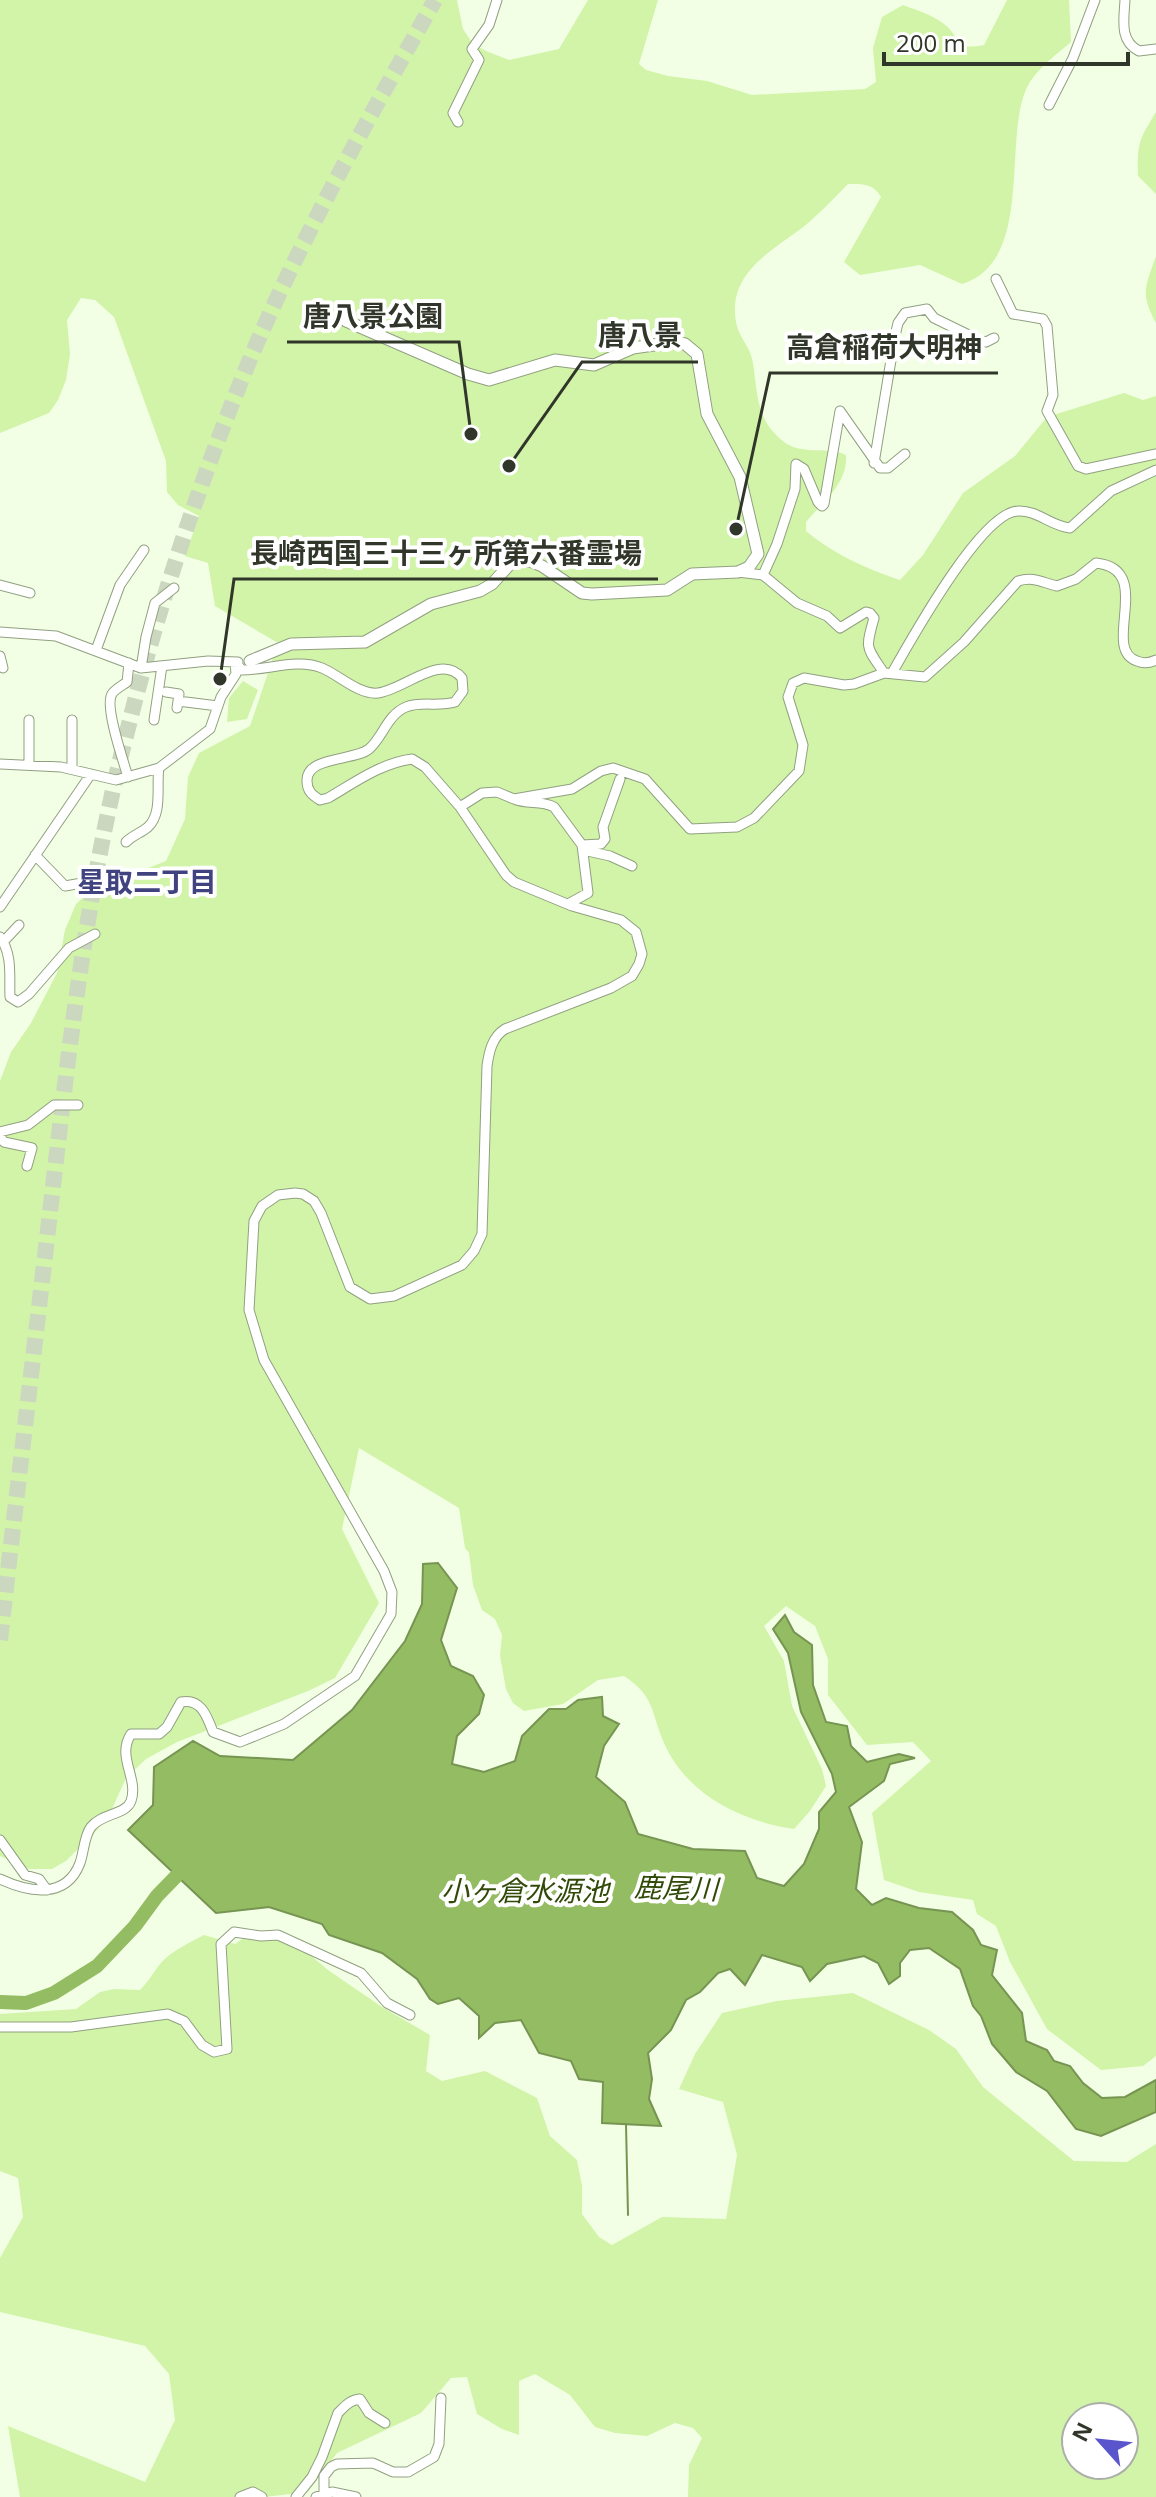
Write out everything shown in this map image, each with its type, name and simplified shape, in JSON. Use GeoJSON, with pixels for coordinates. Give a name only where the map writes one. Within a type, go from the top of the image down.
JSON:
{"type":"FeatureCollection","features":[{"type":"Feature","properties":{"kind":"street"},"geometry":{"type":"LineString","coordinates":[[458,122],[453,113],[479,60],[472,49],[489,25],[497,0]]}},
{"type":"Feature","properties":{"kind":"street"},"geometry":{"type":"LineString","coordinates":[[1049,105],[1073,58],[1095,0]]}},
{"type":"Feature","properties":{"kind":"street"},"geometry":{"type":"LineString","coordinates":[[1125,0],[1123,25],[1128,43],[1139,51],[1156,49]]}},
{"type":"Feature","properties":{"kind":"street"},"geometry":{"type":"LineString","coordinates":[[996,279],[1013,314],[1043,319],[1047,326],[1053,395],[1047,411],[1078,466],[1086,469],[1156,454]]}},
{"type":"Feature","properties":{"kind":"street"},"geometry":{"type":"LineString","coordinates":[[874,463],[895,336],[898,323],[905,313],[927,309],[934,318],[979,340],[986,342],[994,338]]}},
{"type":"Feature","properties":{"kind":"street"},"geometry":{"type":"LineString","coordinates":[[346,321],[468,374],[489,380],[555,360],[594,365],[633,348],[674,342],[685,344],[697,354],[707,414],[740,477],[748,502],[758,554],[749,567],[738,572]]}},
{"type":"Feature","properties":{"kind":"street"},"geometry":{"type":"LineString","coordinates":[[763,575],[795,489],[794,470],[797,464],[804,469],[815,496],[824,505],[840,411],[874,463],[885,469],[905,454]]}},
{"type":"Feature","properties":{"kind":"street"},"geometry":{"type":"LineString","coordinates":[[888,673],[969,549],[1002,515],[1016,510],[1031,512],[1060,527],[1070,528],[1111,491],[1156,470]]}},
{"type":"Feature","properties":{"kind":"street"},"geometry":{"type":"LineString","coordinates":[[96,650],[120,585],[144,550]]}},
{"type":"Feature","properties":{"kind":"street"},"geometry":{"type":"LineString","coordinates":[[0,632],[56,636],[141,668],[208,661],[250,661],[291,644],[365,642],[431,604],[480,591],[518,561],[530,561],[582,593],[592,594],[667,590],[692,574],[738,572],[763,575],[797,603],[827,616],[840,628],[866,612],[870,613],[874,618],[866,644],[870,655],[888,673]]}},
{"type":"Feature","properties":{"kind":"street"},"geometry":{"type":"LineString","coordinates":[[514,799],[572,789],[601,771],[613,768],[645,779],[690,829],[737,827],[754,818],[799,771],[803,745],[788,697],[793,683],[804,678],[854,684],[888,673],[925,677],[964,642],[1018,581],[1037,579],[1057,586],[1071,581],[1091,565],[1100,563],[1113,567],[1123,579],[1128,601],[1122,639],[1125,651],[1129,657],[1140,662],[1156,660]]}},
{"type":"Feature","properties":{"kind":"street"},"geometry":{"type":"LineString","coordinates":[[0,585],[30,593]]}},
{"type":"Feature","properties":{"kind":"street"},"geometry":{"type":"LineString","coordinates":[[141,668],[155,603],[174,588]]}},
{"type":"Feature","properties":{"kind":"street"},"geometry":{"type":"LineString","coordinates":[[0,656],[3,668]]}},
{"type":"Feature","properties":{"kind":"street"},"geometry":{"type":"LineString","coordinates":[[0,764],[72,769],[116,780],[159,768],[210,729],[218,706],[236,674],[235,662]]}},
{"type":"Feature","properties":{"kind":"street"},"geometry":{"type":"LineString","coordinates":[[0,1879],[31,1891],[47,1890],[72,1876],[79,1865],[88,1830],[106,1815],[124,1811],[131,1803],[133,1791],[125,1750],[131,1734],[159,1734],[167,1727],[181,1702],[191,1700],[199,1704],[213,1732],[240,1742],[284,1724],[355,1676],[391,1614],[392,1592],[384,1571],[264,1360],[249,1310],[254,1221],[262,1206],[278,1195],[303,1194],[314,1201],[350,1287],[370,1299],[394,1296],[462,1265],[474,1251],[482,1234],[487,1066],[496,1037],[505,1029],[611,988],[632,976],[639,964],[641,943],[630,925],[528,890],[506,875],[460,807],[425,767],[414,759],[400,761],[377,771],[328,798],[320,800],[310,794],[306,780],[308,772],[317,765],[365,753],[401,710],[410,706],[455,702],[464,685],[462,678],[453,670],[438,668],[399,687],[372,693],[311,665],[242,670],[235,662]]}},
{"type":"Feature","properties":{"kind":"street"},"geometry":{"type":"LineString","coordinates":[[128,777],[110,700],[112,694],[127,682],[129,663]]}},
{"type":"Feature","properties":{"kind":"street"},"geometry":{"type":"LineString","coordinates":[[154,720],[162,666]]}},
{"type":"Feature","properties":{"kind":"street"},"geometry":{"type":"LineString","coordinates":[[166,692],[179,694],[178,705],[218,706]]}},
{"type":"Feature","properties":{"kind":"street"},"geometry":{"type":"LineString","coordinates":[[29,720],[29,765]]}},
{"type":"Feature","properties":{"kind":"street"},"geometry":{"type":"LineString","coordinates":[[72,720],[72,769]]}},
{"type":"Feature","properties":{"kind":"street"},"geometry":{"type":"LineString","coordinates":[[126,842],[154,819],[159,768]]}},
{"type":"Feature","properties":{"kind":"street"},"geometry":{"type":"LineString","coordinates":[[0,907],[91,774]]}},
{"type":"Feature","properties":{"kind":"street"},"geometry":{"type":"LineString","coordinates":[[583,847],[601,844],[605,839],[603,827],[620,779]]}},
{"type":"Feature","properties":{"kind":"street"},"geometry":{"type":"LineString","coordinates":[[460,807],[482,793],[497,792],[524,804],[554,807],[583,847],[588,893],[568,904]]}},
{"type":"Feature","properties":{"kind":"street"},"geometry":{"type":"LineString","coordinates":[[583,847],[632,866]]}},
{"type":"Feature","properties":{"kind":"street"},"geometry":{"type":"LineString","coordinates":[[35,855],[65,886],[93,881]]}},
{"type":"Feature","properties":{"kind":"street"},"geometry":{"type":"LineString","coordinates":[[19,925],[2,939],[10,965],[10,997],[18,1002],[29,994],[69,948],[95,934]]}},
{"type":"Feature","properties":{"kind":"street"},"geometry":{"type":"LineString","coordinates":[[27,1166],[32,1148],[4,1142],[0,1135],[28,1125],[54,1105],[78,1105]]}},
{"type":"Feature","properties":{"kind":"street"},"geometry":{"type":"LineString","coordinates":[[0,1840],[21,1872],[39,1879],[47,1890]]}},
{"type":"Feature","properties":{"kind":"street"},"geometry":{"type":"LineString","coordinates":[[0,2027],[71,2027],[168,2014],[184,2021],[202,2045],[214,2052],[227,2049],[221,1944],[234,1932],[278,1935],[361,1973],[387,2003],[410,2015]]}},
{"type":"Feature","properties":{"kind":"street"},"geometry":{"type":"LineString","coordinates":[[356,2497],[339,2492],[320,2495],[324,2476],[331,2467],[337,2464],[373,2463],[393,2472],[408,2472],[434,2457],[439,2444],[441,2398]]}},
{"type":"Feature","properties":{"kind":"street"},"geometry":{"type":"LineString","coordinates":[[296,2497],[312,2477],[322,2457],[338,2413],[353,2399],[360,2399],[369,2413],[385,2423]]}},
{"type":"Feature","properties":{"kind":"street"},"geometry":{"type":"LineString","coordinates":[[240,2497],[253,2492],[262,2497]]}},
{"type":"Feature","properties":{"kind":"shaded area"},"geometry":{"type":"Polygon","coordinates":[[[0,0],[457,0],[463,29],[473,44],[509,60],[559,49],[588,0],[658,0],[639,64],[646,70],[707,81],[752,95],[865,89],[876,82],[873,48],[882,17],[903,5],[944,24],[961,45],[973,46],[984,45],[1007,0],[1069,0],[1071,42],[1039,71],[1025,92],[1019,115],[1008,228],[999,252],[984,272],[962,284],[920,265],[860,275],[844,262],[881,197],[871,187],[848,184],[808,223],[771,250],[749,271],[736,297],[735,313],[738,329],[751,356],[760,408],[769,427],[794,447],[846,455],[846,465],[839,483],[806,522],[806,531],[851,560],[900,580],[923,555],[963,493],[1015,456],[1047,417],[1124,393],[1143,400],[1156,396],[1156,2056],[1143,2066],[1101,2070],[1047,2029],[1010,1962],[996,1926],[977,1914],[973,1900],[919,1892],[884,1880],[872,1813],[931,1761],[913,1742],[867,1745],[828,1695],[828,1659],[815,1626],[786,1606],[764,1626],[784,1661],[792,1706],[822,1769],[826,1786],[794,1829],[755,1820],[701,1791],[674,1761],[647,1698],[624,1676],[598,1680],[563,1704],[524,1711],[513,1703],[506,1689],[500,1656],[502,1635],[495,1619],[482,1610],[473,1585],[459,1508],[359,1448],[342,1529],[379,1603],[335,1678],[177,1742],[146,1759],[126,1778],[107,1820],[66,1861],[52,1869],[29,1869],[0,1856],[0,1081],[11,1052],[31,1023],[57,973],[65,930],[76,904],[90,891],[166,861],[185,819],[188,777],[199,753],[250,726],[278,643],[215,606],[208,563],[185,556],[199,516],[178,505],[167,492],[166,461],[114,317],[95,300],[81,298],[67,320],[70,354],[66,380],[49,413],[0,433],[0,0]]]}},
{"type":"Feature","properties":{"kind":"shaded area"},"geometry":{"type":"Polygon","coordinates":[[[1156,112],[1156,194],[1138,176],[1138,165],[1140,142],[1156,112]]]}},
{"type":"Feature","properties":{"kind":"shaded area"},"geometry":{"type":"Polygon","coordinates":[[[1156,256],[1156,323],[1146,290],[1156,256]]]}},
{"type":"Feature","properties":{"kind":"shaded area"},"geometry":{"type":"Polygon","coordinates":[[[243,681],[258,690],[247,719],[227,722],[229,698],[243,681]]]}},
{"type":"Feature","properties":{"kind":"shaded area"},"geometry":{"type":"Polygon","coordinates":[[[250,1934],[297,1944],[328,1970],[382,2007],[430,2035],[426,2071],[442,2081],[485,2071],[537,2098],[550,2136],[577,2160],[582,2186],[582,2214],[599,2237],[612,2245],[662,2217],[726,2219],[737,2155],[723,2102],[679,2089],[695,2054],[722,2013],[777,2001],[853,1993],[929,2030],[956,2049],[983,2087],[1074,2161],[1127,2162],[1156,2144],[1156,2497],[688,2497],[689,2465],[702,2438],[693,2428],[675,2423],[647,2436],[615,2433],[595,2427],[570,2395],[535,2374],[519,2381],[519,2435],[477,2414],[467,2377],[451,2378],[421,2413],[337,2453],[308,2492],[264,2497],[20,2497],[8,2426],[145,2482],[175,2420],[169,2374],[145,2346],[0,2312],[0,2258],[23,2217],[18,2178],[0,2171],[0,2014],[76,2009],[100,1992],[140,1990],[164,1959],[204,1935],[235,1944],[250,1934]]]}},
{"type":"Feature","properties":{"kind":"water","name":"小ヶ倉水源池"},"geometry":{"type":"Polygon","coordinates":[[[438,1563],[457,1588],[441,1640],[451,1666],[473,1676],[484,1695],[479,1714],[457,1736],[452,1764],[484,1772],[515,1761],[522,1736],[549,1709],[566,1709],[578,1700],[602,1697],[603,1716],[619,1724],[604,1746],[596,1777],[625,1802],[638,1834],[693,1849],[745,1851],[757,1878],[784,1886],[804,1864],[819,1829],[819,1812],[836,1792],[832,1774],[801,1712],[788,1653],[773,1629],[785,1615],[794,1632],[812,1645],[813,1685],[826,1722],[847,1726],[851,1746],[867,1762],[899,1754],[915,1758],[890,1764],[884,1781],[849,1807],[862,1842],[856,1889],[872,1905],[886,1898],[919,1908],[952,1912],[973,1930],[981,1945],[997,1950],[992,1975],[1022,2013],[1026,2041],[1047,2050],[1054,2061],[1070,2066],[1083,2083],[1102,2098],[1125,2097],[1156,2080],[1156,2112],[1101,2136],[1076,2129],[1047,2091],[1016,2072],[992,2044],[981,2016],[973,2006],[960,1969],[929,1948],[910,1950],[900,1963],[900,1976],[889,1984],[878,1963],[864,1956],[827,1964],[810,1981],[802,1967],[762,1955],[745,1985],[730,1969],[718,1973],[700,1992],[686,2000],[671,2030],[648,2053],[652,2079],[649,2099],[661,2126],[602,2123],[603,2082],[579,2079],[571,2061],[539,2053],[521,2020],[495,2023],[479,2038],[479,2016],[459,1998],[438,2004],[430,1999],[417,1979],[382,1953],[329,1935],[322,1924],[269,1907],[216,1913],[128,1830],[153,1805],[154,1767],[193,1741],[220,1756],[293,1760],[352,1710],[405,1641],[422,1604],[423,1564],[438,1563]]]}},
{"type":"Feature","properties":{"kind":"waterway","name":"鹿尾川"},"geometry":{"type":"LineString","coordinates":[[0,2002],[26,2003],[54,1993],[97,1966],[190,1862]]}},
{"type":"Feature","properties":{"kind":"waterway"},"geometry":{"type":"LineString","coordinates":[[626,2124],[628,2215]]}},
{"type":"Feature","properties":{"kind":"tunnel"},"geometry":{"type":"LineString","coordinates":[[0,1640],[82,960],[114,786],[140,680],[183,538],[253,352],[316,218],[435,0]]}},
{"type":"Feature","properties":{"kind":"place","name":"唐八景公園"},"geometry":{"type":"Point","coordinates":[471,434]}},
{"type":"Feature","properties":{"kind":"place","name":"唐八景"},"geometry":{"type":"Point","coordinates":[509,466]}},
{"type":"Feature","properties":{"kind":"place","name":"高倉稲荷大明神"},"geometry":{"type":"Point","coordinates":[736,529]}},
{"type":"Feature","properties":{"kind":"place","name":"長崎西国三十三ヶ所第六番霊場"},"geometry":{"type":"Point","coordinates":[220,679]}},
{"type":"Feature","properties":{"kind":"district","name":"星取二丁目"},"geometry":{"type":"Point","coordinates":[147,882]}}]}
